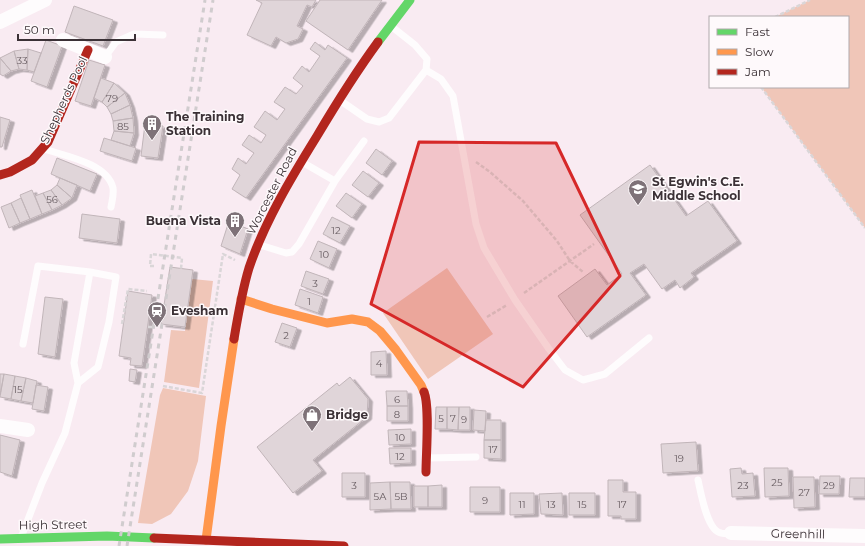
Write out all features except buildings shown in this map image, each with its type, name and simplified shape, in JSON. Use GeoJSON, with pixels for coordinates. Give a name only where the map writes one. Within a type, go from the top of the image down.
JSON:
{"type":"FeatureCollection","features":[{"type":"Feature","properties":{"kind":"main road","name":"Worcester Road"},"geometry":{"type":"LineString","coordinates":[[206,540],[226,393],[241,299],[250,266],[267,222],[300,161],[339,99],[390,24],[410,0]]}},
{"type":"Feature","properties":{"kind":"main road","name":"Shepherds Pool"},"geometry":{"type":"LineString","coordinates":[[0,175],[10,172],[32,160],[48,142],[88,50]]}},
{"type":"Feature","properties":{"kind":"main road"},"geometry":{"type":"LineString","coordinates":[[241,299],[272,309],[327,323],[352,319],[368,322],[380,331],[396,350],[421,385],[426,396],[426,472]]}},
{"type":"Feature","properties":{"kind":"main road","name":"High Street"},"geometry":{"type":"LineString","coordinates":[[0,539],[21,542],[107,536],[155,540]]}},
{"type":"Feature","properties":{"kind":"main road"},"geometry":{"type":"LineString","coordinates":[[155,540],[206,540],[275,545],[344,546]]}},
{"type":"Feature","properties":{"kind":"street"},"geometry":{"type":"LineString","coordinates":[[0,22],[45,0]]}},
{"type":"Feature","properties":{"kind":"street","name":"Shepherds Pool"},"geometry":{"type":"LineString","coordinates":[[63,40],[105,57]]}},
{"type":"Feature","properties":{"kind":"street"},"geometry":{"type":"LineString","coordinates":[[0,426],[28,430]]}},
{"type":"Feature","properties":{"kind":"street","name":"Greenhill"},"geometry":{"type":"LineString","coordinates":[[731,533],[865,536]]}},
{"type":"Feature","properties":{"kind":"lane"},"geometry":{"type":"LineString","coordinates":[[339,99],[367,119],[380,122],[389,118],[426,70],[427,59],[415,45],[390,24]]}},
{"type":"Feature","properties":{"kind":"lane"},"geometry":{"type":"LineString","coordinates":[[105,57],[116,42],[134,34],[163,35]]}},
{"type":"Feature","properties":{"kind":"lane"},"geometry":{"type":"LineString","coordinates":[[426,70],[441,79],[453,96],[476,224],[484,248],[515,300],[565,370],[583,380],[604,374],[649,338]]}},
{"type":"Feature","properties":{"kind":"lane"},"geometry":{"type":"LineString","coordinates":[[259,244],[286,253],[292,252],[299,244],[335,181],[364,141]]}},
{"type":"Feature","properties":{"kind":"lane"},"geometry":{"type":"LineString","coordinates":[[42,148],[89,164],[105,174],[113,187],[111,207]]}},
{"type":"Feature","properties":{"kind":"lane"},"geometry":{"type":"LineString","coordinates":[[300,161],[335,181]]}},
{"type":"Feature","properties":{"kind":"lane"},"geometry":{"type":"LineString","coordinates":[[23,344],[38,266],[90,272],[116,277],[109,322],[98,367],[78,383]]}},
{"type":"Feature","properties":{"kind":"lane"},"geometry":{"type":"LineString","coordinates":[[21,542],[42,483],[65,433],[78,383],[74,363],[90,272]]}},
{"type":"Feature","properties":{"kind":"lane"},"geometry":{"type":"LineString","coordinates":[[427,458],[476,457]]}},
{"type":"Feature","properties":{"kind":"lane"},"geometry":{"type":"LineString","coordinates":[[698,480],[709,520],[714,529],[721,533],[731,533]]}},
{"type":"Feature","properties":{"kind":"path"},"geometry":{"type":"LineString","coordinates":[[777,16],[810,0]]}},
{"type":"Feature","properties":{"kind":"path"},"geometry":{"type":"LineString","coordinates":[[762,88],[865,228]]}},
{"type":"Feature","properties":{"kind":"path"},"geometry":{"type":"LineString","coordinates":[[463,153],[490,172],[523,202],[557,241],[570,261],[583,272]]}},
{"type":"Feature","properties":{"kind":"path"},"geometry":{"type":"LineString","coordinates":[[487,317],[515,300],[594,244]]}},
{"type":"Feature","properties":{"kind":"path"},"geometry":{"type":"LineString","coordinates":[[154,266],[150,266],[152,254],[182,258],[181,268]]}},
{"type":"Feature","properties":{"kind":"path"},"geometry":{"type":"LineString","coordinates":[[164,386],[202,393],[223,254],[250,266]]}},
{"type":"Feature","properties":{"kind":"path"},"geometry":{"type":"LineString","coordinates":[[122,324],[128,289],[147,291]]}},
{"type":"Feature","properties":{"kind":"path"},"geometry":{"type":"LineString","coordinates":[[148,327],[153,327]]}},
{"type":"Feature","properties":{"kind":"highlighted area"},"geometry":{"type":"Polygon","coordinates":[[[419,142],[556,143],[620,276],[523,387],[371,304],[419,142]]]}},
{"type":"Feature","properties":{"kind":"shaded area"},"geometry":{"type":"Polygon","coordinates":[[[810,0],[865,0],[865,228],[762,88],[849,88],[849,16],[777,16],[810,0]]]}},
{"type":"Feature","properties":{"kind":"shaded area"},"geometry":{"type":"Polygon","coordinates":[[[447,268],[493,334],[428,379],[383,313],[447,268]]]}},
{"type":"Feature","properties":{"kind":"shaded area"},"geometry":{"type":"Polygon","coordinates":[[[192,279],[213,281],[199,388],[164,382],[171,330],[185,331],[192,279]]]}},
{"type":"Feature","properties":{"kind":"shaded area"},"geometry":{"type":"Polygon","coordinates":[[[163,388],[206,396],[198,461],[188,491],[171,514],[152,524],[138,523],[160,395],[163,388]]]}},
{"type":"Feature","properties":{"kind":"railway"},"geometry":{"type":"LineString","coordinates":[[119,546],[205,0]]}},
{"type":"Feature","properties":{"kind":"railway"},"geometry":{"type":"LineString","coordinates":[[127,546],[213,0]]}},
{"type":"Feature","properties":{"kind":"traffic: fast"},"geometry":{"type":"LineString","coordinates":[[378,42],[410,0]]}},
{"type":"Feature","properties":{"kind":"traffic: fast"},"geometry":{"type":"LineString","coordinates":[[0,539],[107,536],[154,538]]}},
{"type":"Feature","properties":{"kind":"traffic: slow"},"geometry":{"type":"LineString","coordinates":[[241,299],[272,309],[327,323],[352,319],[368,322],[380,331],[396,350],[421,385],[424,392]]}},
{"type":"Feature","properties":{"kind":"traffic: slow"},"geometry":{"type":"LineString","coordinates":[[206,540],[234,339]]}},
{"type":"Feature","properties":{"kind":"traffic: jam"},"geometry":{"type":"LineString","coordinates":[[234,339],[242,294],[249,268],[263,233],[288,184],[331,112],[378,42]]}},
{"type":"Feature","properties":{"kind":"traffic: jam"},"geometry":{"type":"LineString","coordinates":[[0,175],[10,172],[32,160],[48,142],[88,50]]}},
{"type":"Feature","properties":{"kind":"traffic: jam"},"geometry":{"type":"LineString","coordinates":[[424,392],[427,408],[426,472]]}},
{"type":"Feature","properties":{"kind":"traffic: jam"},"geometry":{"type":"LineString","coordinates":[[154,538],[344,546]]}},
{"type":"Feature","properties":{"kind":"place","name":"The Training Station"},"geometry":{"type":"Point","coordinates":[152,141]}},
{"type":"Feature","properties":{"kind":"place","name":"St Egwin's C.E. Middle School"},"geometry":{"type":"Point","coordinates":[638,206]}},
{"type":"Feature","properties":{"kind":"place","name":"Buena Vista"},"geometry":{"type":"Point","coordinates":[235,238]}},
{"type":"Feature","properties":{"kind":"place","name":"Evesham"},"geometry":{"type":"Point","coordinates":[157,328]}},
{"type":"Feature","properties":{"kind":"place","name":"Bridge"},"geometry":{"type":"Point","coordinates":[312,432]}}]}
